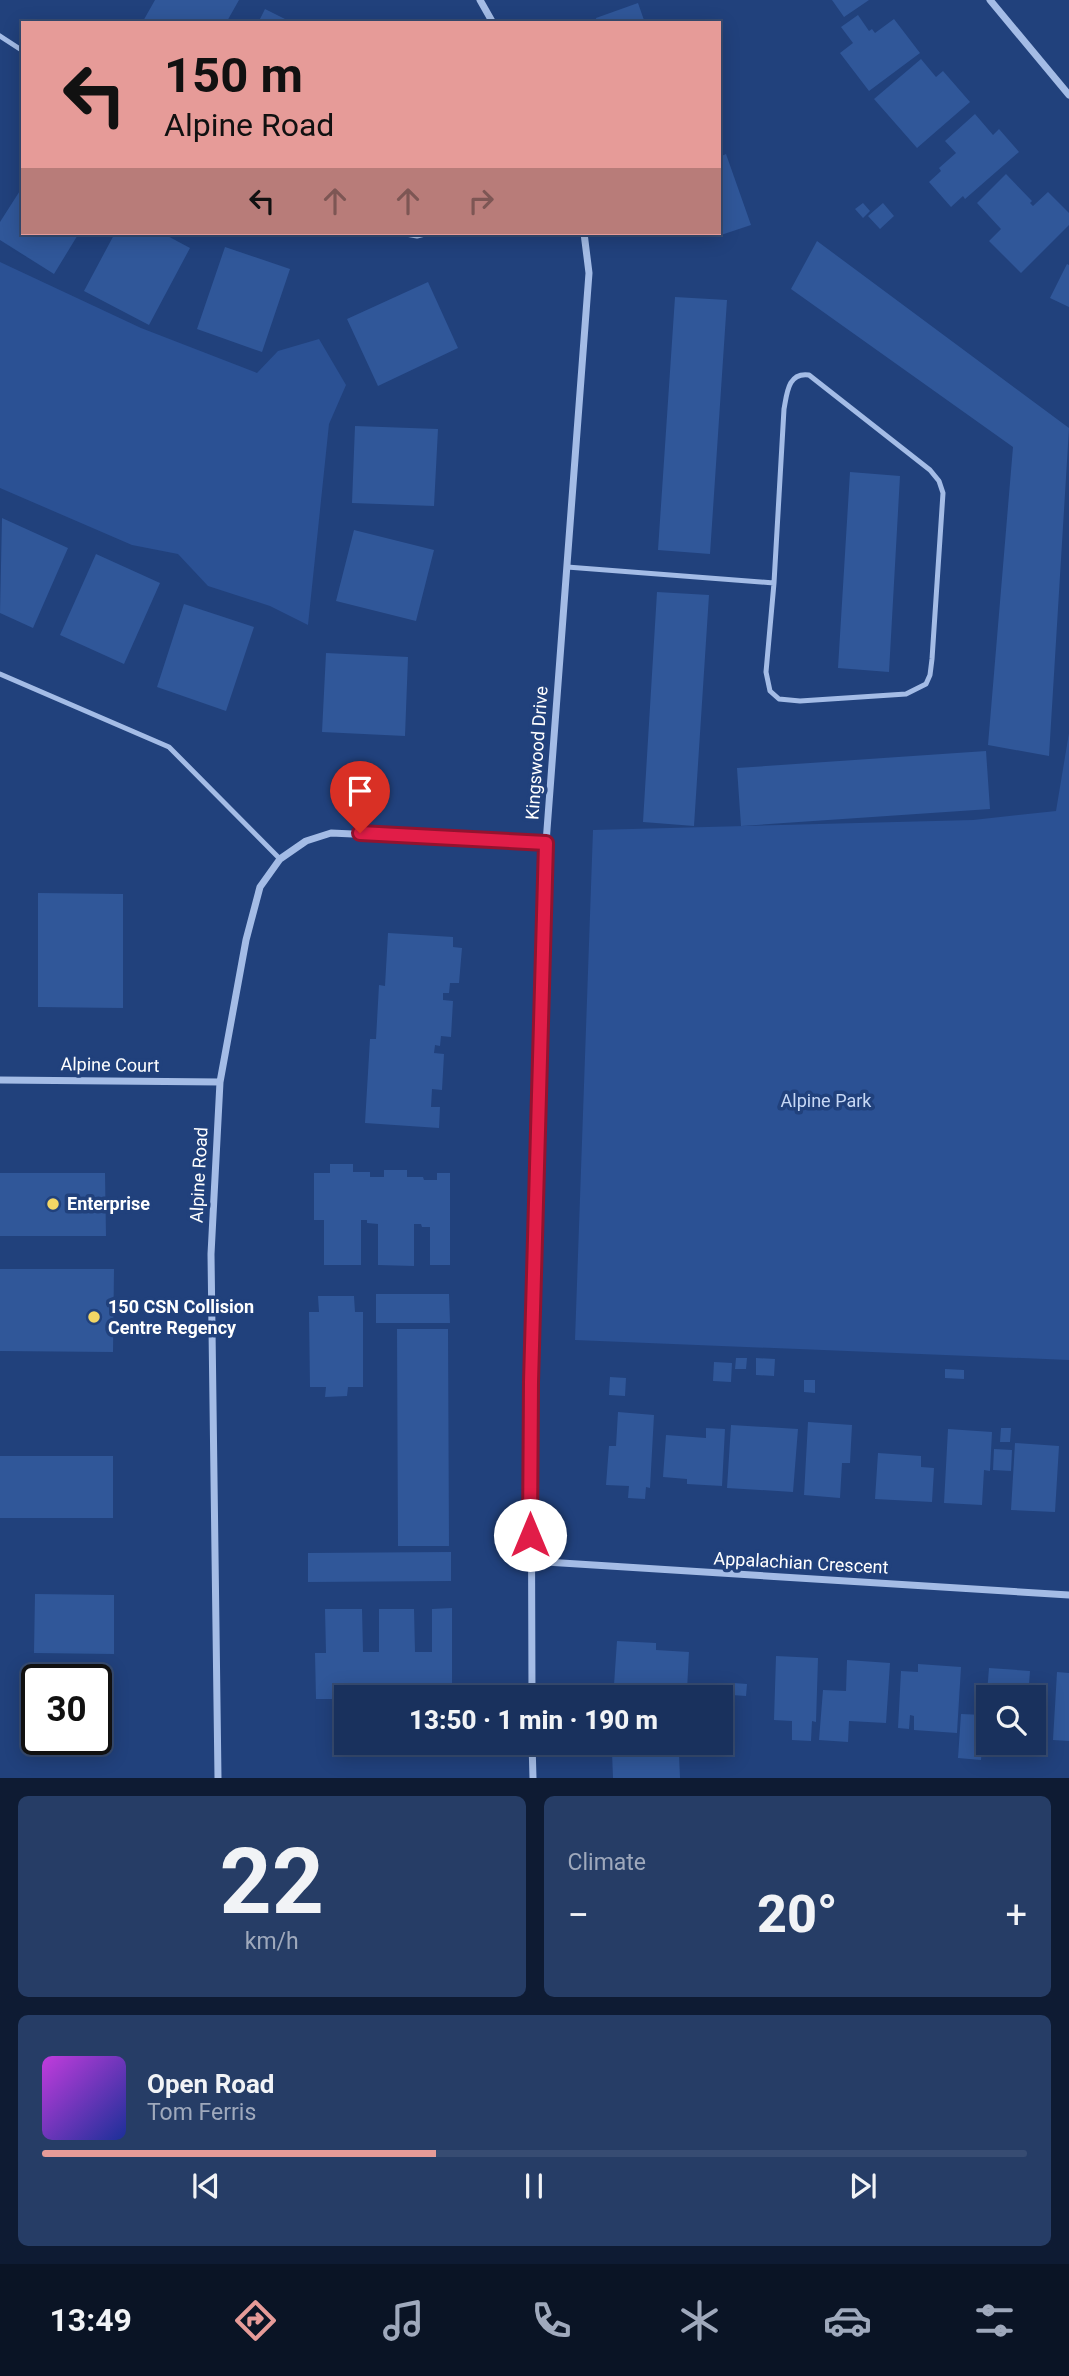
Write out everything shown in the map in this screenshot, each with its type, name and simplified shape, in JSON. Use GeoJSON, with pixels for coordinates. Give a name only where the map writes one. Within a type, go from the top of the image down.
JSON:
{"type":"FeatureCollection","features":[{"type":"Feature","properties":{"kind":"street"},"geometry":{"type":"LineString","coordinates":[[480,0],[491,21]]}},
{"type":"Feature","properties":{"kind":"street"},"geometry":{"type":"LineString","coordinates":[[990,0],[1069,95]]}},
{"type":"Feature","properties":{"kind":"street","name":"Kingswood Drive"},"geometry":{"type":"LineString","coordinates":[[532,1685],[531,1382],[546,843],[589,273],[584,235]]}},
{"type":"Feature","properties":{"kind":"street","name":"Alpine Road"},"geometry":{"type":"LineString","coordinates":[[218,1777],[211,1254],[220,1082],[246,940],[260,887],[280,859],[306,841],[331,833],[546,843]]}},
{"type":"Feature","properties":{"kind":"street","name":"Alpine Court"},"geometry":{"type":"LineString","coordinates":[[0,1080],[220,1082]]}},
{"type":"Feature","properties":{"kind":"street","name":"Appalachian Crescent"},"geometry":{"type":"LineString","coordinates":[[530,1561],[1069,1595]]}},
{"type":"Feature","properties":{"kind":"street"},"geometry":{"type":"LineString","coordinates":[[532,1755],[533,1777]]}},
{"type":"Feature","properties":{"kind":"lane"},"geometry":{"type":"LineString","coordinates":[[0,36],[21,50]]}},
{"type":"Feature","properties":{"kind":"lane"},"geometry":{"type":"LineString","coordinates":[[803,374],[809,375],[930,470],[939,481],[943,493],[932,659],[926,684],[906,694],[800,701],[779,699],[770,691],[766,672],[774,583],[786,397],[794,377],[803,374]]}},
{"type":"Feature","properties":{"kind":"lane"},"geometry":{"type":"LineString","coordinates":[[567,566],[774,583]]}},
{"type":"Feature","properties":{"kind":"lane"},"geometry":{"type":"LineString","coordinates":[[0,674],[169,747],[280,859]]}},
{"type":"Feature","properties":{"kind":"green space"},"geometry":{"type":"Polygon","coordinates":[[[0,262],[141,328],[257,373],[278,351],[319,339],[346,385],[329,424],[308,625],[270,606],[208,586],[178,554],[132,545],[0,488],[0,262]]]}},
{"type":"Feature","properties":{"kind":"green space","name":"Alpine Park"},"geometry":{"type":"Polygon","coordinates":[[[1069,733],[1069,1360],[575,1340],[593,830],[973,820],[1056,811],[1069,733]]]}},
{"type":"Feature","properties":{"kind":"building"},"geometry":{"type":"Polygon","coordinates":[[[155,0],[239,0],[227,21],[143,21],[155,0]]]}},
{"type":"Feature","properties":{"kind":"building"},"geometry":{"type":"Polygon","coordinates":[[[832,0],[869,0],[844,17],[832,0]]]}},
{"type":"Feature","properties":{"kind":"building"},"geometry":{"type":"Polygon","coordinates":[[[638,3],[644,21],[597,21],[596,18],[638,3]]]}},
{"type":"Feature","properties":{"kind":"building"},"geometry":{"type":"Polygon","coordinates":[[[265,9],[289,21],[259,21],[265,9]]]}},
{"type":"Feature","properties":{"kind":"building"},"geometry":{"type":"Polygon","coordinates":[[[858,15],[869,31],[872,29],[875,33],[894,19],[920,53],[869,91],[840,53],[853,43],[841,27],[858,15]]]}},
{"type":"Feature","properties":{"kind":"building"},"geometry":{"type":"Polygon","coordinates":[[[921,59],[936,77],[943,71],[970,102],[917,148],[874,99],[921,59]]]}},
{"type":"Feature","properties":{"kind":"building"},"geometry":{"type":"Polygon","coordinates":[[[975,114],[993,135],[999,129],[1019,152],[965,199],[963,196],[951,207],[929,182],[941,171],[939,168],[956,153],[945,141],[975,114]]]}},
{"type":"Feature","properties":{"kind":"building"},"geometry":{"type":"Polygon","coordinates":[[[726,154],[751,225],[721,235],[721,156],[726,154]]]}},
{"type":"Feature","properties":{"kind":"building"},"geometry":{"type":"Polygon","coordinates":[[[1006,174],[1032,201],[1030,203],[1033,206],[1048,192],[1069,213],[1069,225],[1021,273],[989,241],[1001,229],[977,203],[1006,174]]]}},
{"type":"Feature","properties":{"kind":"building"},"geometry":{"type":"Polygon","coordinates":[[[21,189],[21,235],[78,235],[54,274],[0,240],[0,222],[21,189]]]}},
{"type":"Feature","properties":{"kind":"building"},"geometry":{"type":"Polygon","coordinates":[[[863,203],[870,211],[863,218],[855,209],[863,203]]]}},
{"type":"Feature","properties":{"kind":"building"},"geometry":{"type":"Polygon","coordinates":[[[883,203],[894,216],[880,229],[868,216],[883,203]]]}},
{"type":"Feature","properties":{"kind":"building"},"geometry":{"type":"Polygon","coordinates":[[[114,235],[166,235],[190,248],[149,325],[84,291],[114,235]]]}},
{"type":"Feature","properties":{"kind":"building"},"geometry":{"type":"Polygon","coordinates":[[[817,241],[1069,428],[1049,756],[988,745],[1013,447],[791,289],[817,241]]]}},
{"type":"Feature","properties":{"kind":"building"},"geometry":{"type":"Polygon","coordinates":[[[225,247],[290,269],[262,352],[197,329],[225,247]]]}},
{"type":"Feature","properties":{"kind":"building"},"geometry":{"type":"Polygon","coordinates":[[[1067,264],[1069,265],[1069,307],[1050,298],[1067,264]]]}},
{"type":"Feature","properties":{"kind":"building"},"geometry":{"type":"Polygon","coordinates":[[[428,282],[458,348],[378,386],[347,319],[428,282]]]}},
{"type":"Feature","properties":{"kind":"building"},"geometry":{"type":"Polygon","coordinates":[[[675,297],[727,300],[710,554],[658,550],[675,297]]]}},
{"type":"Feature","properties":{"kind":"building"},"geometry":{"type":"Polygon","coordinates":[[[355,426],[438,429],[434,506],[352,503],[355,426]]]}},
{"type":"Feature","properties":{"kind":"building"},"geometry":{"type":"Polygon","coordinates":[[[850,472],[900,476],[889,672],[838,668],[850,472]]]}},
{"type":"Feature","properties":{"kind":"building"},"geometry":{"type":"Polygon","coordinates":[[[2,518],[68,548],[33,628],[0,613],[2,518]]]}},
{"type":"Feature","properties":{"kind":"building"},"geometry":{"type":"Polygon","coordinates":[[[354,530],[434,550],[416,621],[336,601],[354,530]]]}},
{"type":"Feature","properties":{"kind":"building"},"geometry":{"type":"Polygon","coordinates":[[[96,554],[160,583],[124,664],[60,635],[96,554]]]}},
{"type":"Feature","properties":{"kind":"building"},"geometry":{"type":"Polygon","coordinates":[[[657,592],[709,595],[694,826],[643,822],[657,592]]]}},
{"type":"Feature","properties":{"kind":"building"},"geometry":{"type":"Polygon","coordinates":[[[184,604],[254,627],[226,711],[157,687],[184,604]]]}},
{"type":"Feature","properties":{"kind":"building"},"geometry":{"type":"Polygon","coordinates":[[[326,653],[408,657],[405,736],[322,732],[326,653]]]}},
{"type":"Feature","properties":{"kind":"building"},"geometry":{"type":"Polygon","coordinates":[[[986,751],[990,809],[741,826],[737,768],[986,751]]]}},
{"type":"Feature","properties":{"kind":"building"},"geometry":{"type":"Polygon","coordinates":[[[38,893],[123,894],[123,1008],[38,1007],[38,893]]]}},
{"type":"Feature","properties":{"kind":"building"},"geometry":{"type":"Polygon","coordinates":[[[388,933],[453,937],[453,947],[462,948],[459,983],[450,983],[449,993],[443,993],[443,1000],[453,1001],[451,1037],[441,1036],[440,1046],[435,1045],[434,1053],[444,1054],[442,1090],[432,1089],[431,1107],[440,1107],[439,1128],[365,1123],[370,1039],[376,1039],[379,985],[385,986],[388,933]]]}},
{"type":"Feature","properties":{"kind":"building"},"geometry":{"type":"Polygon","coordinates":[[[330,1164],[353,1164],[353,1172],[370,1172],[370,1177],[384,1177],[384,1170],[407,1170],[407,1177],[437,1180],[437,1173],[450,1173],[450,1265],[430,1265],[430,1227],[414,1224],[414,1266],[378,1265],[378,1224],[361,1220],[361,1265],[324,1265],[324,1220],[314,1220],[314,1173],[330,1173],[330,1164]]]}},
{"type":"Feature","properties":{"kind":"building","name":"Enterprise"},"geometry":{"type":"Polygon","coordinates":[[[0,1173],[105,1173],[106,1236],[0,1236],[0,1173]]]}},
{"type":"Feature","properties":{"kind":"building"},"geometry":{"type":"Polygon","coordinates":[[[0,1269],[114,1269],[113,1352],[0,1351],[0,1269]]]}},
{"type":"Feature","properties":{"kind":"building"},"geometry":{"type":"Polygon","coordinates":[[[376,1294],[449,1294],[450,1323],[376,1323],[376,1294]]]}},
{"type":"Feature","properties":{"kind":"building"},"geometry":{"type":"Polygon","coordinates":[[[318,1296],[354,1296],[355,1312],[363,1312],[363,1387],[348,1387],[347,1396],[325,1397],[326,1387],[310,1387],[309,1312],[319,1312],[318,1296]]]}},
{"type":"Feature","properties":{"kind":"building"},"geometry":{"type":"Polygon","coordinates":[[[397,1329],[448,1329],[449,1546],[398,1546],[397,1329]]]}},
{"type":"Feature","properties":{"kind":"building"},"geometry":{"type":"Polygon","coordinates":[[[736,1358],[747,1358],[746,1369],[735,1369],[736,1358]]]}},
{"type":"Feature","properties":{"kind":"building"},"geometry":{"type":"Polygon","coordinates":[[[756,1358],[775,1359],[774,1376],[756,1375],[756,1358]]]}},
{"type":"Feature","properties":{"kind":"building"},"geometry":{"type":"Polygon","coordinates":[[[714,1362],[732,1363],[731,1382],[713,1381],[714,1362]]]}},
{"type":"Feature","properties":{"kind":"building"},"geometry":{"type":"Polygon","coordinates":[[[945,1369],[964,1370],[964,1379],[945,1378],[945,1369]]]}},
{"type":"Feature","properties":{"kind":"building"},"geometry":{"type":"Polygon","coordinates":[[[610,1377],[626,1378],[625,1396],[609,1395],[610,1377]]]}},
{"type":"Feature","properties":{"kind":"building"},"geometry":{"type":"Polygon","coordinates":[[[804,1380],[815,1380],[815,1393],[804,1392],[804,1380]]]}},
{"type":"Feature","properties":{"kind":"building"},"geometry":{"type":"Polygon","coordinates":[[[618,1412],[654,1415],[650,1488],[646,1487],[645,1499],[628,1498],[629,1486],[606,1485],[609,1446],[616,1446],[618,1412]]]}},
{"type":"Feature","properties":{"kind":"building"},"geometry":{"type":"Polygon","coordinates":[[[808,1422],[852,1425],[850,1463],[842,1463],[840,1498],[804,1495],[808,1422]]]}},
{"type":"Feature","properties":{"kind":"building"},"geometry":{"type":"Polygon","coordinates":[[[731,1425],[798,1429],[793,1492],[727,1488],[731,1425]]]}},
{"type":"Feature","properties":{"kind":"building"},"geometry":{"type":"Polygon","coordinates":[[[706,1428],[725,1429],[722,1486],[687,1484],[687,1479],[663,1477],[666,1435],[706,1438],[706,1428]]]}},
{"type":"Feature","properties":{"kind":"building"},"geometry":{"type":"Polygon","coordinates":[[[1001,1428],[1011,1428],[1010,1442],[1000,1442],[1001,1428]]]}},
{"type":"Feature","properties":{"kind":"building"},"geometry":{"type":"Polygon","coordinates":[[[948,1429],[992,1432],[990,1471],[984,1470],[982,1505],[944,1503],[948,1429]]]}},
{"type":"Feature","properties":{"kind":"building"},"geometry":{"type":"Polygon","coordinates":[[[1015,1443],[1059,1446],[1055,1512],[1011,1510],[1015,1443]]]}},
{"type":"Feature","properties":{"kind":"building"},"geometry":{"type":"Polygon","coordinates":[[[994,1449],[1012,1450],[1011,1471],[993,1470],[994,1449]]]}},
{"type":"Feature","properties":{"kind":"building"},"geometry":{"type":"Polygon","coordinates":[[[878,1453],[921,1456],[921,1467],[934,1468],[932,1502],[875,1499],[878,1453]]]}},
{"type":"Feature","properties":{"kind":"building"},"geometry":{"type":"Polygon","coordinates":[[[0,1456],[113,1456],[113,1518],[0,1518],[0,1456]]]}},
{"type":"Feature","properties":{"kind":"building"},"geometry":{"type":"Polygon","coordinates":[[[451,1552],[451,1581],[308,1582],[308,1553],[451,1552]]]}},
{"type":"Feature","properties":{"kind":"building"},"geometry":{"type":"Polygon","coordinates":[[[35,1594],[114,1595],[114,1654],[34,1653],[35,1594]]]}},
{"type":"Feature","properties":{"kind":"building"},"geometry":{"type":"Polygon","coordinates":[[[452,1608],[452,1685],[334,1685],[334,1708],[332,1699],[316,1699],[315,1653],[326,1653],[325,1609],[362,1609],[363,1652],[379,1652],[379,1609],[414,1609],[415,1652],[432,1652],[432,1609],[452,1608]]]}},
{"type":"Feature","properties":{"kind":"building"},"geometry":{"type":"Polygon","coordinates":[[[617,1641],[656,1643],[656,1650],[689,1652],[687,1685],[614,1685],[617,1641]]]}},
{"type":"Feature","properties":{"kind":"building"},"geometry":{"type":"Polygon","coordinates":[[[776,1656],[818,1658],[816,1722],[812,1721],[811,1741],[792,1740],[792,1721],[774,1720],[776,1656]]]}},
{"type":"Feature","properties":{"kind":"building"},"geometry":{"type":"Polygon","coordinates":[[[847,1660],[890,1663],[886,1723],[849,1721],[848,1742],[819,1740],[823,1690],[846,1691],[847,1660]]]}},
{"type":"Feature","properties":{"kind":"building"},"geometry":{"type":"Polygon","coordinates":[[[918,1664],[961,1667],[957,1733],[914,1730],[914,1716],[910,1715],[909,1729],[898,1728],[901,1671],[918,1672],[918,1664]]]}},
{"type":"Feature","properties":{"kind":"building"},"geometry":{"type":"Polygon","coordinates":[[[989,1668],[1030,1671],[1029,1685],[988,1685],[989,1668]]]}},
{"type":"Feature","properties":{"kind":"building"},"geometry":{"type":"Polygon","coordinates":[[[1057,1672],[1069,1673],[1069,1741],[1053,1740],[1057,1672]]]}},
{"type":"Feature","properties":{"kind":"building"},"geometry":{"type":"Polygon","coordinates":[[[747,1684],[746,1696],[733,1695],[733,1685],[747,1684]]]}},
{"type":"Feature","properties":{"kind":"building"},"geometry":{"type":"Polygon","coordinates":[[[961,1714],[976,1715],[976,1755],[981,1755],[981,1760],[958,1758],[961,1714]]]}},
{"type":"Feature","properties":{"kind":"building"},"geometry":{"type":"Polygon","coordinates":[[[612,1755],[679,1755],[680,1778],[613,1778],[612,1755]]]}},
{"type":"Feature","properties":{"kind":"place","name":"Enterprise"},"geometry":{"type":"Point","coordinates":[53,1204]}},
{"type":"Feature","properties":{"kind":"place","name":"150 CSN Collision Centre Regency"},"geometry":{"type":"Point","coordinates":[94,1317]}},
{"type":"Feature","properties":{"kind":"route"},"geometry":{"type":"LineString","coordinates":[[360,833],[546,843],[531,1382],[530,1535]]}}]}
